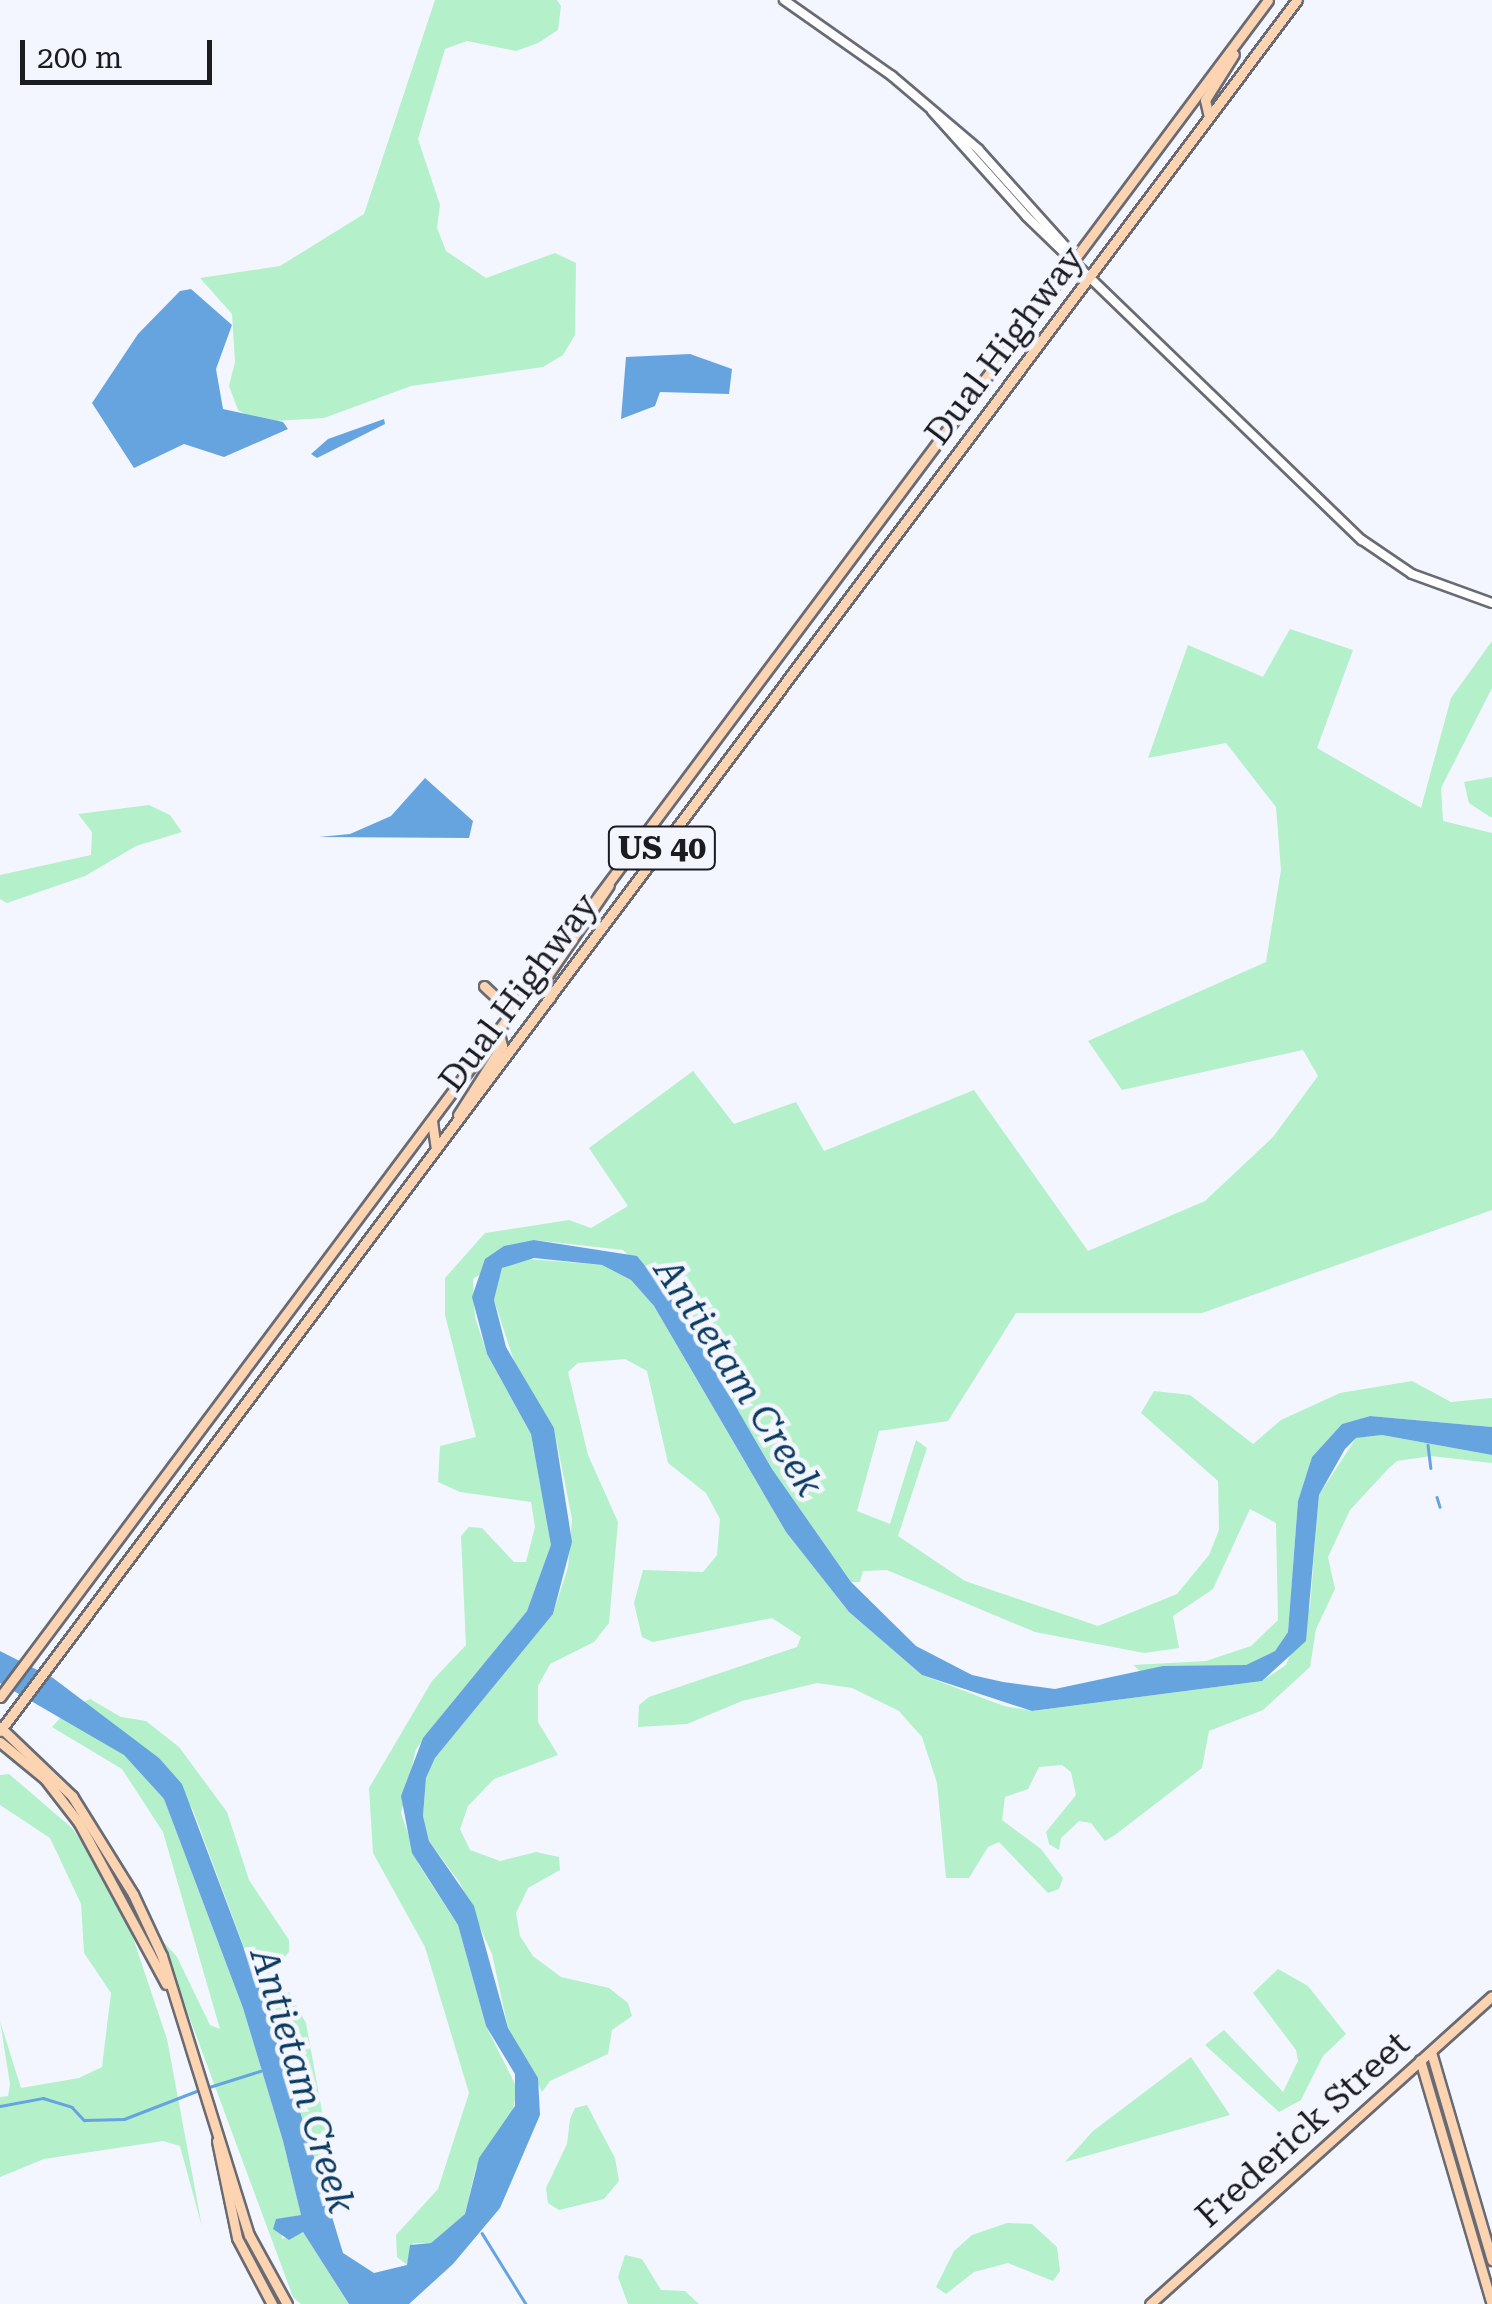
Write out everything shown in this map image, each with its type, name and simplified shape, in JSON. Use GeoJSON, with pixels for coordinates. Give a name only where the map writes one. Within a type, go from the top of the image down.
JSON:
{"type":"FeatureCollection","features":[{"type":"Feature","properties":{"kind":"main road"},"geometry":{"type":"LineString","coordinates":[[784,0],[932,111],[1027,217],[1074,258],[1362,540],[1412,574],[1492,603]]}},
{"type":"Feature","properties":{"kind":"main road","name":"Dual Highway"},"geometry":{"type":"LineString","coordinates":[[0,1697],[1268,0]]}},
{"type":"Feature","properties":{"kind":"main road","name":"Dual Highway"},"geometry":{"type":"LineString","coordinates":[[1,1729],[1297,0]]}},
{"type":"Feature","properties":{"kind":"main road"},"geometry":{"type":"LineString","coordinates":[[1209,118],[1205,100],[1258,13]]}},
{"type":"Feature","properties":{"kind":"main road"},"geometry":{"type":"LineString","coordinates":[[550,998],[543,982],[606,898],[610,880]]}},
{"type":"Feature","properties":{"kind":"main road"},"geometry":{"type":"LineString","coordinates":[[484,986],[501,1002],[520,1000]]}},
{"type":"Feature","properties":{"kind":"main road"},"geometry":{"type":"LineString","coordinates":[[454,1127],[462,1101],[502,1046],[498,1030]]}},
{"type":"Feature","properties":{"kind":"main road"},"geometry":{"type":"LineString","coordinates":[[432,1118],[436,1149]]}},
{"type":"Feature","properties":{"kind":"main road"},"geometry":{"type":"LineString","coordinates":[[408,1151],[426,1164]]}},
{"type":"Feature","properties":{"kind":"main road"},"geometry":{"type":"LineString","coordinates":[[1,1729],[72,1796],[116,1874],[181,2016],[249,2235],[287,2304]]}},
{"type":"Feature","properties":{"kind":"main road"},"geometry":{"type":"LineString","coordinates":[[0,1742],[63,1801],[116,1874]]}},
{"type":"Feature","properties":{"kind":"main road","name":"Frederick Street"},"geometry":{"type":"LineString","coordinates":[[1150,2304],[1492,1996]]}},
{"type":"Feature","properties":{"kind":"main road"},"geometry":{"type":"LineString","coordinates":[[1431,2052],[1492,2260]]}},
{"type":"Feature","properties":{"kind":"main road"},"geometry":{"type":"LineString","coordinates":[[1420,2060],[1492,2304]]}},
{"type":"Feature","properties":{"kind":"main road"},"geometry":{"type":"LineString","coordinates":[[1431,2097],[1447,2131],[1454,2132]]}},
{"type":"Feature","properties":{"kind":"main road"},"geometry":{"type":"LineString","coordinates":[[210,2104],[230,2214],[250,2269],[272,2304]]}},
{"type":"Feature","properties":{"kind":"green space"},"geometry":{"type":"Polygon","coordinates":[[[435,0],[557,0],[561,6],[558,30],[538,43],[516,51],[467,41],[445,49],[418,139],[440,205],[437,228],[446,251],[486,278],[555,253],[576,263],[575,335],[563,355],[543,367],[411,386],[324,418],[258,422],[238,410],[229,386],[235,362],[232,314],[200,278],[280,266],[364,214],[435,0]]]}},
{"type":"Feature","properties":{"kind":"green space"},"geometry":{"type":"Polygon","coordinates":[[[1290,629],[1353,650],[1317,748],[1421,808],[1451,698],[1492,641],[1492,688],[1441,788],[1443,821],[1492,833],[1492,1210],[1202,1313],[1016,1313],[948,1421],[879,1431],[857,1511],[890,1524],[916,1440],[927,1448],[898,1536],[965,1581],[1098,1626],[1177,1594],[1209,1555],[1219,1530],[1218,1481],[1141,1413],[1154,1391],[1190,1395],[1253,1444],[1281,1420],[1340,1393],[1412,1381],[1451,1402],[1492,1398],[1492,1427],[1370,1416],[1342,1424],[1312,1457],[1298,1501],[1288,1632],[1275,1651],[1246,1665],[1140,1671],[1133,1665],[1206,1661],[1251,1646],[1278,1620],[1276,1523],[1250,1509],[1213,1589],[1173,1616],[1179,1648],[1144,1653],[1035,1632],[887,1570],[863,1571],[860,1582],[851,1582],[772,1469],[677,1305],[623,1250],[534,1240],[473,1279],[475,1317],[487,1354],[531,1434],[552,1545],[527,1611],[416,1749],[401,1813],[419,1865],[458,1925],[486,2026],[517,2088],[511,2121],[476,2167],[465,2214],[431,2243],[413,2243],[407,2265],[397,2257],[396,2235],[438,2189],[469,2093],[425,1947],[373,1853],[369,1788],[432,1681],[466,1645],[461,1536],[469,1527],[482,1528],[514,1562],[526,1562],[535,1527],[531,1502],[460,1492],[438,1482],[440,1446],[476,1437],[445,1315],[445,1278],[485,1233],[569,1220],[591,1228],[628,1206],[589,1148],[693,1071],[734,1124],[796,1102],[824,1151],[974,1090],[1088,1251],[1205,1201],[1273,1137],[1318,1076],[1303,1050],[1122,1090],[1088,1041],[1266,962],[1281,870],[1276,807],[1226,743],[1148,758],[1188,645],[1263,677],[1290,629]]]}},
{"type":"Feature","properties":{"kind":"green space"},"geometry":{"type":"Polygon","coordinates":[[[1492,777],[1490,817],[1469,803],[1464,782],[1492,777]]]}},
{"type":"Feature","properties":{"kind":"green space"},"geometry":{"type":"Polygon","coordinates":[[[149,805],[170,815],[182,832],[136,846],[85,876],[7,903],[0,899],[0,875],[91,855],[92,832],[78,814],[149,805]]]}},
{"type":"Feature","properties":{"kind":"green space"},"geometry":{"type":"Polygon","coordinates":[[[517,1258],[602,1265],[631,1280],[654,1306],[786,1532],[849,1612],[922,1675],[1004,1706],[1033,1711],[1262,1681],[1286,1665],[1310,1607],[1319,1495],[1356,1438],[1382,1435],[1492,1455],[1492,1463],[1431,1456],[1397,1461],[1388,1469],[1350,1510],[1328,1557],[1335,1589],[1316,1629],[1310,1667],[1263,1710],[1209,1731],[1202,1768],[1115,1835],[1105,1841],[1091,1823],[1079,1821],[1061,1838],[1059,1850],[1049,1844],[1046,1832],[1076,1795],[1071,1772],[1062,1765],[1039,1767],[1028,1789],[1005,1797],[1002,1820],[1041,1849],[1063,1878],[1059,1889],[1048,1893],[999,1842],[988,1847],[969,1878],[946,1878],[937,1783],[922,1737],[899,1711],[852,1688],[817,1683],[742,1701],[687,1724],[638,1727],[639,1705],[649,1697],[797,1647],[801,1637],[772,1618],[653,1642],[642,1637],[634,1603],[643,1570],[703,1572],[717,1555],[720,1519],[706,1493],[668,1463],[647,1371],[625,1359],[578,1363],[568,1372],[588,1455],[618,1522],[609,1623],[594,1642],[550,1664],[538,1686],[538,1722],[558,1755],[494,1779],[468,1806],[460,1829],[470,1850],[500,1861],[536,1852],[559,1857],[560,1870],[528,1888],[516,1913],[520,1936],[533,1956],[561,1977],[609,1988],[628,2003],[632,2016],[612,2030],[608,2054],[550,2081],[542,2092],[508,2028],[492,1954],[460,1883],[429,1841],[423,1816],[426,1778],[435,1758],[553,1614],[568,1567],[572,1519],[554,1428],[519,1376],[494,1300],[502,1268],[517,1258]]]}},
{"type":"Feature","properties":{"kind":"green space"},"geometry":{"type":"Polygon","coordinates":[[[90,1699],[121,1717],[146,1721],[179,1747],[227,1812],[249,1880],[289,1940],[289,1952],[266,1978],[268,1993],[289,1992],[306,2023],[332,2167],[322,2184],[278,2039],[193,1810],[159,1758],[81,1703],[90,1699]]]}},
{"type":"Feature","properties":{"kind":"green space"},"geometry":{"type":"Polygon","coordinates":[[[62,1716],[124,1755],[164,1799],[243,2008],[283,2141],[301,2215],[281,2219],[282,2239],[303,2232],[349,2304],[301,2304],[293,2297],[160,1938],[177,1957],[210,2025],[220,2029],[163,1832],[122,1769],[52,1727],[62,1716]]]}},
{"type":"Feature","properties":{"kind":"green space"},"geometry":{"type":"Polygon","coordinates":[[[9,1774],[72,1828],[120,1899],[167,2039],[202,2227],[180,2146],[163,2141],[44,2159],[0,2177],[0,2097],[8,2096],[10,2084],[0,2021],[21,2088],[79,2078],[102,2067],[111,1993],[84,1953],[81,1904],[50,1838],[0,1805],[0,1775],[9,1774]]]}},
{"type":"Feature","properties":{"kind":"green space"},"geometry":{"type":"Polygon","coordinates":[[[1278,1969],[1308,1986],[1346,2034],[1323,2056],[1301,2100],[1279,2112],[1205,2045],[1224,2030],[1283,2092],[1298,2061],[1296,2050],[1253,1993],[1278,1969]]]}},
{"type":"Feature","properties":{"kind":"green space"},"geometry":{"type":"Polygon","coordinates":[[[1191,2057],[1230,2115],[1065,2162],[1093,2131],[1191,2057]]]}},
{"type":"Feature","properties":{"kind":"green space"},"geometry":{"type":"Polygon","coordinates":[[[587,2105],[615,2158],[619,2181],[604,2199],[559,2210],[548,2203],[546,2188],[567,2144],[575,2108],[587,2105]]]}},
{"type":"Feature","properties":{"kind":"green space"},"geometry":{"type":"Polygon","coordinates":[[[1007,2223],[1032,2224],[1057,2247],[1060,2271],[1053,2281],[1008,2263],[974,2272],[946,2294],[936,2287],[954,2251],[972,2235],[1007,2223]]]}},
{"type":"Feature","properties":{"kind":"green space"},"geometry":{"type":"Polygon","coordinates":[[[625,2255],[642,2259],[661,2290],[685,2291],[699,2304],[628,2304],[618,2277],[625,2255]]]}},
{"type":"Feature","properties":{"kind":"water"},"geometry":{"type":"Polygon","coordinates":[[[191,289],[232,325],[216,369],[223,409],[283,422],[288,429],[224,457],[184,444],[134,468],[92,403],[138,334],[180,291],[191,289]]]}},
{"type":"Feature","properties":{"kind":"water"},"geometry":{"type":"Polygon","coordinates":[[[690,354],[732,369],[729,394],[660,392],[655,406],[621,419],[626,357],[690,354]]]}},
{"type":"Feature","properties":{"kind":"water"},"geometry":{"type":"Polygon","coordinates":[[[384,419],[385,424],[317,458],[311,454],[328,439],[384,419]]]}},
{"type":"Feature","properties":{"kind":"water"},"geometry":{"type":"Polygon","coordinates":[[[425,778],[473,821],[469,838],[319,837],[350,834],[391,816],[425,778]]]}},
{"type":"Feature","properties":{"kind":"water","name":"Antietam Creek"},"geometry":{"type":"Polygon","coordinates":[[[534,1240],[637,1256],[677,1305],[772,1469],[851,1582],[916,1646],[972,1675],[1003,1682],[1055,1689],[1163,1666],[1246,1665],[1275,1651],[1288,1632],[1298,1501],[1312,1457],[1342,1424],[1370,1416],[1492,1427],[1492,1455],[1382,1435],[1356,1438],[1345,1449],[1319,1495],[1306,1641],[1262,1681],[1032,1711],[922,1675],[849,1612],[786,1532],[654,1306],[631,1280],[602,1265],[534,1258],[502,1268],[494,1300],[506,1347],[554,1428],[572,1542],[553,1614],[435,1758],[426,1778],[423,1816],[429,1841],[474,1906],[508,2028],[538,2078],[540,2115],[500,2208],[453,2264],[409,2304],[349,2304],[303,2232],[289,2240],[273,2229],[276,2219],[301,2215],[283,2141],[243,2008],[164,1799],[124,1755],[0,1683],[0,1651],[53,1678],[159,1758],[182,1784],[278,2039],[343,2253],[374,2273],[407,2265],[410,2245],[431,2243],[465,2214],[479,2158],[515,2106],[515,2074],[486,2026],[458,1925],[412,1853],[401,1796],[423,1738],[527,1611],[551,1545],[531,1434],[487,1354],[472,1297],[485,1259],[504,1246],[534,1240]]]}},
{"type":"Feature","properties":{"kind":"waterway"},"geometry":{"type":"LineString","coordinates":[[1428,1445],[1431,1468]]}},
{"type":"Feature","properties":{"kind":"waterway"},"geometry":{"type":"LineString","coordinates":[[1437,1497],[1440,1507]]}},
{"type":"Feature","properties":{"kind":"waterway"},"geometry":{"type":"LineString","coordinates":[[206,2088],[260,2071]]}},
{"type":"Feature","properties":{"kind":"waterway"},"geometry":{"type":"LineString","coordinates":[[0,2106],[43,2098],[72,2107],[84,2120],[124,2119],[199,2090]]}},
{"type":"Feature","properties":{"kind":"waterway"},"geometry":{"type":"LineString","coordinates":[[482,2233],[526,2304]]}}]}
